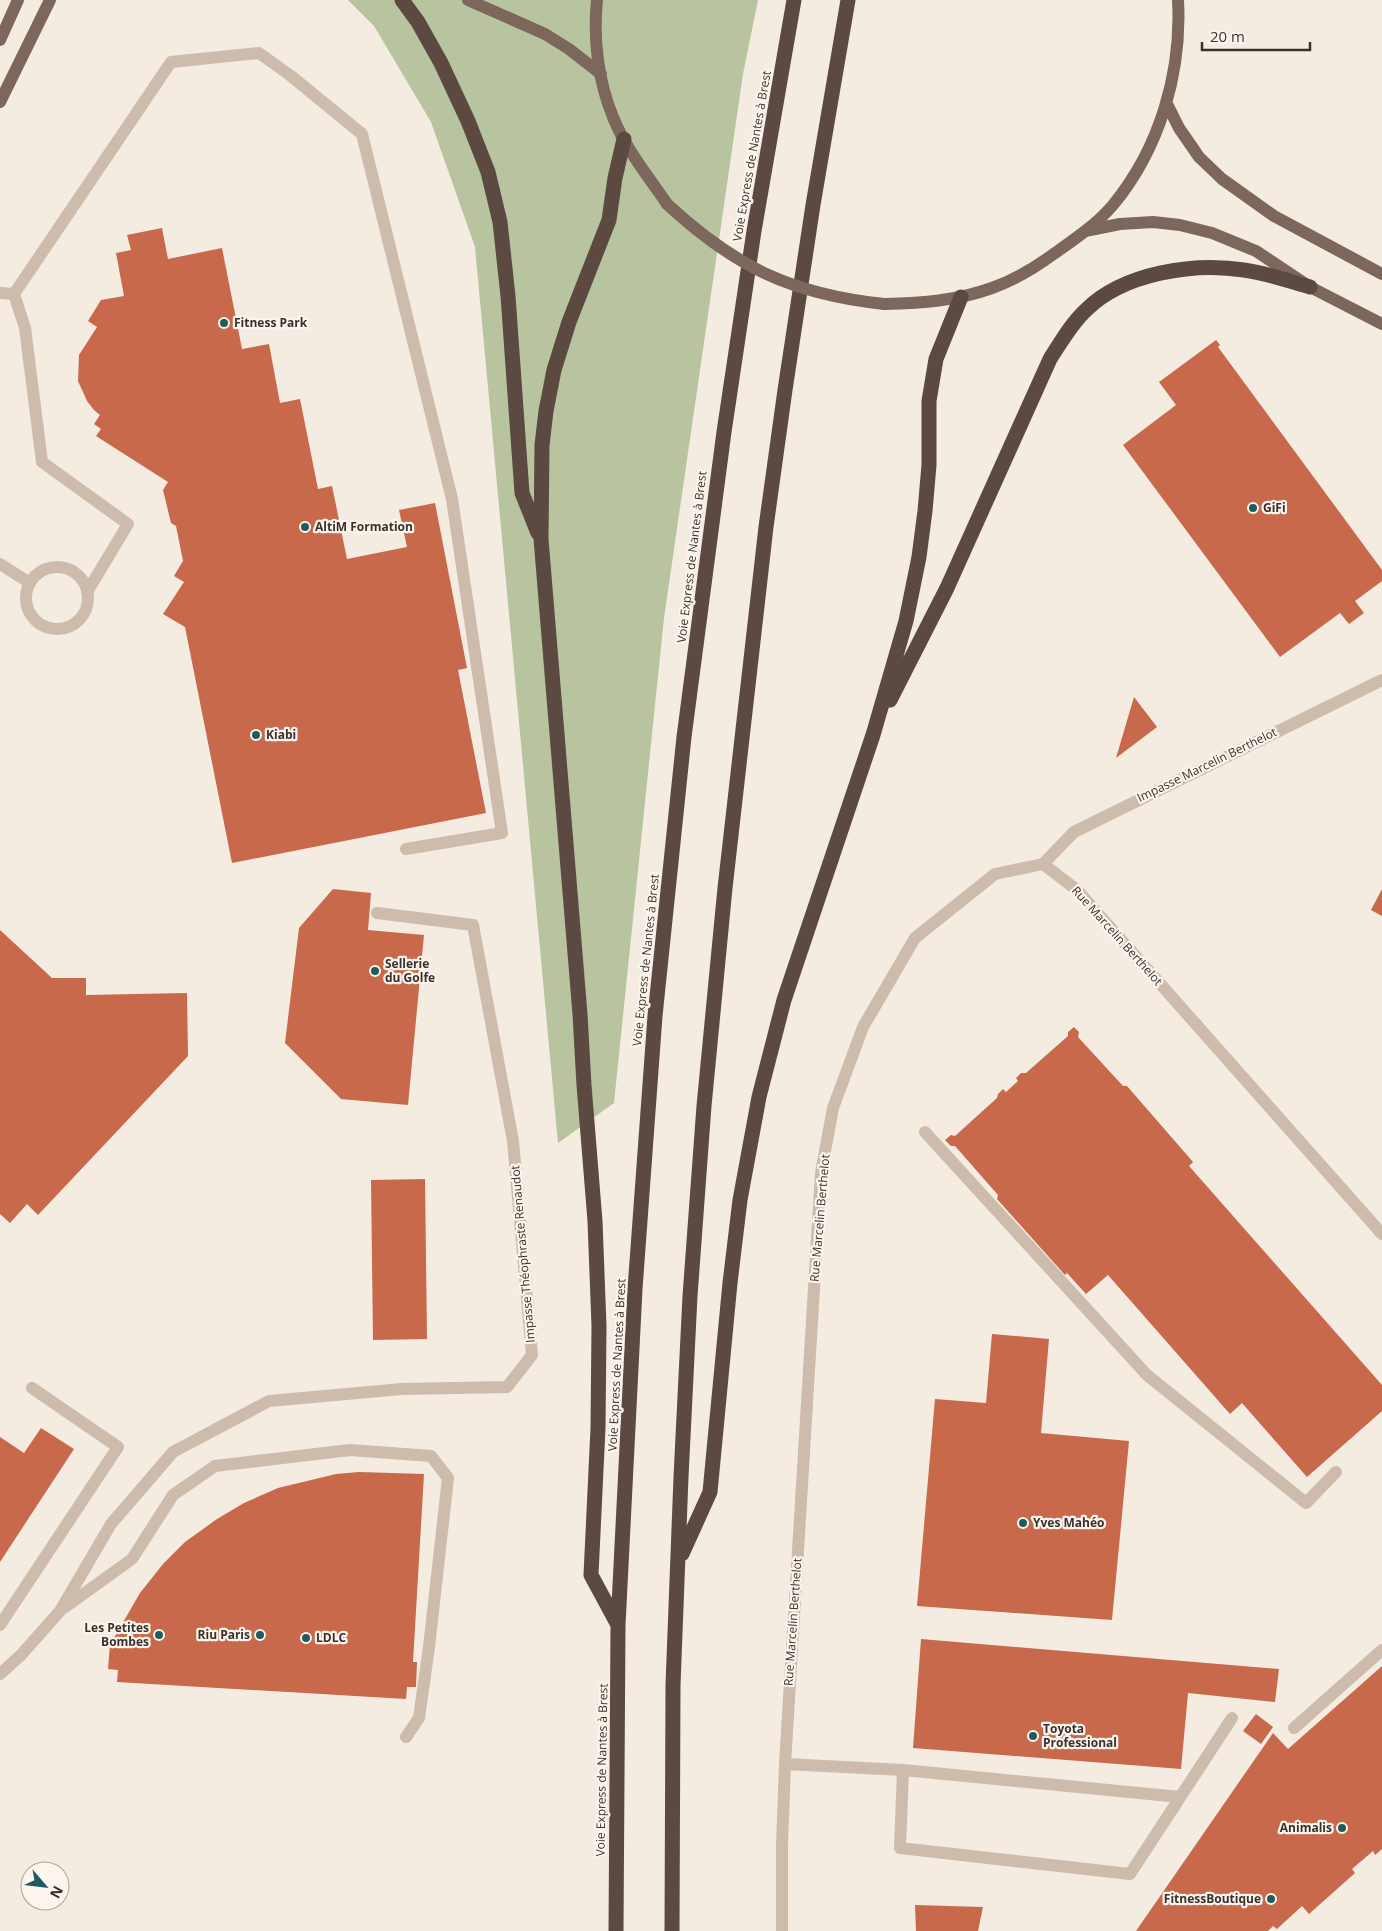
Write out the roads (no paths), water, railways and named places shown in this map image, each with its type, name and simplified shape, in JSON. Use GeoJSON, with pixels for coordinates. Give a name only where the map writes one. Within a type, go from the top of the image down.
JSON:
{"type":"FeatureCollection","features":[{"type":"Feature","properties":{"kind":"highway"},"geometry":{"type":"LineString","coordinates":[[402,0],[418,22],[441,64],[468,121],[488,172],[500,222],[508,296],[522,493],[541,539]]}},
{"type":"Feature","properties":{"kind":"highway","name":"Voie Express de Nantes à Brest"},"geometry":{"type":"LineString","coordinates":[[616,1931],[618,1625],[635,1289],[654,1026],[684,737],[724,432],[751,250],[794,0]]}},
{"type":"Feature","properties":{"kind":"highway"},"geometry":{"type":"LineString","coordinates":[[672,1931],[673,1685],[681,1477],[690,1296],[704,1106],[725,888],[766,527],[783,399],[813,205],[848,0]]}},
{"type":"Feature","properties":{"kind":"highway"},"geometry":{"type":"LineString","coordinates":[[618,1625],[592,1575],[598,1428],[599,1326],[595,1231],[580,1004],[541,539],[542,445],[554,370],[569,322],[609,220],[615,178],[624,139]]}},
{"type":"Feature","properties":{"kind":"highway"},"geometry":{"type":"LineString","coordinates":[[873,735],[948,588],[1050,359],[1066,333],[1086,309],[1109,292],[1132,282],[1177,270],[1196,268],[1244,270],[1310,287]]}},
{"type":"Feature","properties":{"kind":"highway"},"geometry":{"type":"LineString","coordinates":[[679,1560],[710,1492],[733,1256],[740,1200],[759,1097],[784,1000],[873,735],[906,621],[919,557],[929,465],[929,401],[936,359],[961,297]]}},
{"type":"Feature","properties":{"kind":"main road"},"geometry":{"type":"LineString","coordinates":[[0,40],[18,0]]}},
{"type":"Feature","properties":{"kind":"main road"},"geometry":{"type":"LineString","coordinates":[[0,102],[50,0]]}},
{"type":"Feature","properties":{"kind":"main road"},"geometry":{"type":"LineString","coordinates":[[468,0],[546,34],[601,74]]}},
{"type":"Feature","properties":{"kind":"main road"},"geometry":{"type":"LineString","coordinates":[[597,0],[596,34],[601,74],[613,117],[624,139],[667,204],[719,248],[778,280],[820,294],[848,300],[884,304],[935,303],[992,288],[1019,276],[1041,263],[1085,232],[1113,205],[1135,174],[1153,139],[1166,104],[1176,65],[1180,25],[1178,0]]}},
{"type":"Feature","properties":{"kind":"main road"},"geometry":{"type":"LineString","coordinates":[[1166,104],[1179,128],[1199,157],[1222,179],[1274,216],[1382,274]]}},
{"type":"Feature","properties":{"kind":"main road"},"geometry":{"type":"LineString","coordinates":[[1085,232],[1120,224],[1153,222],[1180,225],[1212,233],[1256,251],[1310,287],[1382,324]]}},
{"type":"Feature","properties":{"kind":"street"},"geometry":{"type":"LineString","coordinates":[[14,294],[171,62],[259,53],[291,76],[362,134],[452,498],[502,833],[406,849]]}},
{"type":"Feature","properties":{"kind":"street"},"geometry":{"type":"LineString","coordinates":[[0,293],[14,294]]}},
{"type":"Feature","properties":{"kind":"street"},"geometry":{"type":"LineString","coordinates":[[14,294],[25,328],[42,462],[128,524],[87,592]]}},
{"type":"Feature","properties":{"kind":"street"},"geometry":{"type":"LineString","coordinates":[[0,564],[30,583]]}},
{"type":"Feature","properties":{"kind":"street"},"geometry":{"type":"LineString","coordinates":[[56,567],[67,569],[77,574],[87,592],[87,607],[78,622],[70,627],[52,630],[34,620],[26,602],[26,592],[36,574],[56,567]]}},
{"type":"Feature","properties":{"kind":"street","name":"Impasse Marcelin Berthelot"},"geometry":{"type":"LineString","coordinates":[[1043,864],[1074,832],[1382,680]]}},
{"type":"Feature","properties":{"kind":"street","name":"Rue Marcelin Berthelot"},"geometry":{"type":"LineString","coordinates":[[782,1931],[784,1764],[821,1173],[833,1108],[863,1027],[915,938],[995,874],[1043,864],[1077,890],[1382,1234]]}},
{"type":"Feature","properties":{"kind":"street","name":"Impasse Théophraste Renaudot"},"geometry":{"type":"LineString","coordinates":[[0,1674],[21,1655],[60,1611],[111,1524],[173,1452],[269,1401],[402,1389],[507,1387],[532,1355],[513,1141],[473,925],[377,914]]}},
{"type":"Feature","properties":{"kind":"street"},"geometry":{"type":"LineString","coordinates":[[924,1132],[1147,1375],[1306,1503],[1336,1472]]}},
{"type":"Feature","properties":{"kind":"street"},"geometry":{"type":"LineString","coordinates":[[0,1625],[118,1447],[32,1388]]}},
{"type":"Feature","properties":{"kind":"street"},"geometry":{"type":"LineString","coordinates":[[60,1611],[132,1559],[173,1495],[216,1466],[350,1450],[431,1456],[448,1478],[429,1647],[418,1718],[406,1737]]}},
{"type":"Feature","properties":{"kind":"street"},"geometry":{"type":"LineString","coordinates":[[1294,1728],[1382,1650]]}},
{"type":"Feature","properties":{"kind":"street"},"geometry":{"type":"LineString","coordinates":[[903,1770],[900,1848],[1130,1874],[1232,1718]]}},
{"type":"Feature","properties":{"kind":"street"},"geometry":{"type":"LineString","coordinates":[[784,1764],[903,1770],[1180,1797]]}},
{"type":"Feature","properties":{"kind":"place","name":"Fitness Park"},"geometry":{"type":"Point","coordinates":[224,323]}},
{"type":"Feature","properties":{"kind":"place","name":"GiFi"},"geometry":{"type":"Point","coordinates":[1253,508]}},
{"type":"Feature","properties":{"kind":"place","name":"AltiM Formation"},"geometry":{"type":"Point","coordinates":[305,527]}},
{"type":"Feature","properties":{"kind":"place","name":"Kiabi"},"geometry":{"type":"Point","coordinates":[256,735]}},
{"type":"Feature","properties":{"kind":"place","name":"Sellerie du Golfe"},"geometry":{"type":"Point","coordinates":[375,971]}},
{"type":"Feature","properties":{"kind":"place","name":"Yves Mahéo"},"geometry":{"type":"Point","coordinates":[1023,1523]}},
{"type":"Feature","properties":{"kind":"place","name":"Les Petites Bombes"},"geometry":{"type":"Point","coordinates":[159,1635]}},
{"type":"Feature","properties":{"kind":"place","name":"Riu Paris"},"geometry":{"type":"Point","coordinates":[260,1635]}},
{"type":"Feature","properties":{"kind":"place","name":"LDLC"},"geometry":{"type":"Point","coordinates":[306,1638]}},
{"type":"Feature","properties":{"kind":"place","name":"Toyota Professional"},"geometry":{"type":"Point","coordinates":[1033,1736]}},
{"type":"Feature","properties":{"kind":"place","name":"Animalis"},"geometry":{"type":"Point","coordinates":[1342,1828]}},
{"type":"Feature","properties":{"kind":"place","name":"FitnessBoutique"},"geometry":{"type":"Point","coordinates":[1271,1899]}}]}
